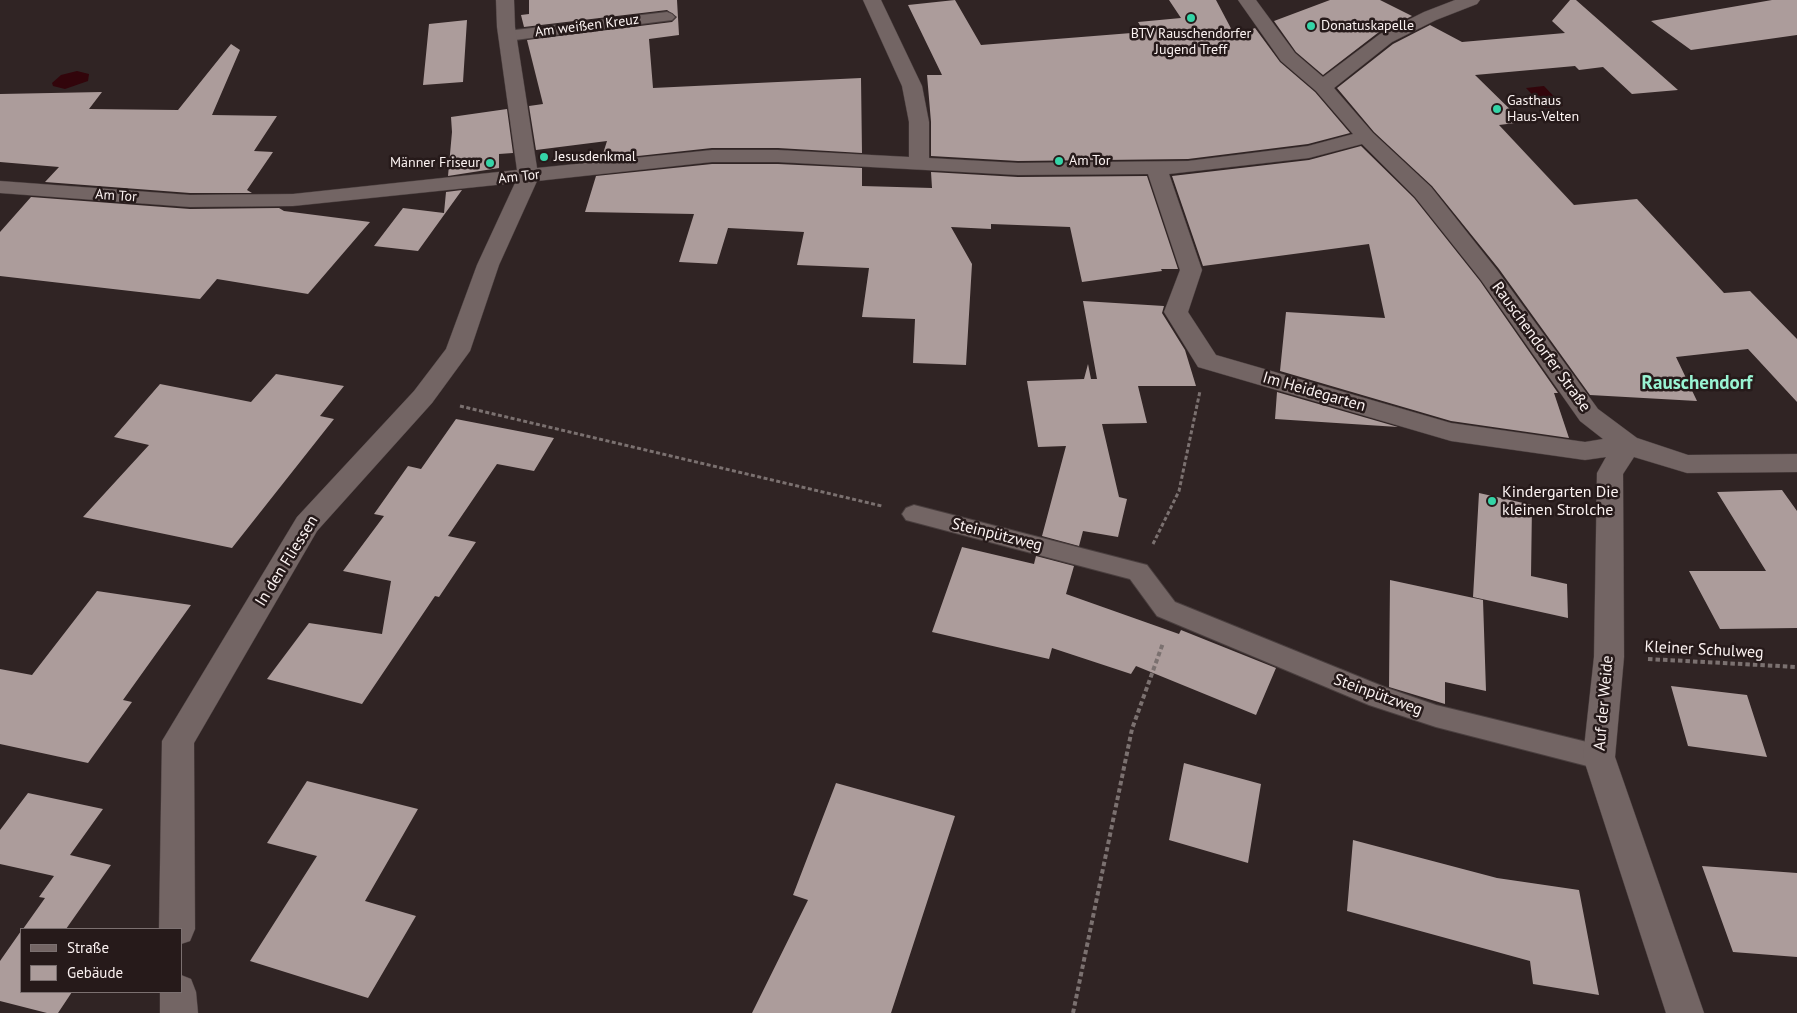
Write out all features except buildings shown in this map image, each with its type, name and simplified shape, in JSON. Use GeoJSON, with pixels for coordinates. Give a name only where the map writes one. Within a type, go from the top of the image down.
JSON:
{"type":"FeatureCollection","features":[{"type":"Feature","properties":{"kind":"street"},"geometry":{"type":"LineString","coordinates":[[505,0],[507,36],[528,176]]}},
{"type":"Feature","properties":{"kind":"street"},"geometry":{"type":"LineString","coordinates":[[872,0],[912,86],[919,122],[919,164]]}},
{"type":"Feature","properties":{"kind":"street","name":"Rauschendorfer Straße"},"geometry":{"type":"LineString","coordinates":[[1247,0],[1288,57],[1323,86],[1366,137],[1385,153],[1423,192],[1489,275],[1589,416],[1628,445],[1687,464],[1797,463]]}},
{"type":"Feature","properties":{"kind":"street"},"geometry":{"type":"LineString","coordinates":[[1323,86],[1351,67],[1386,38],[1430,16],[1471,0]]}},
{"type":"Feature","properties":{"kind":"street","name":"Am Tor"},"geometry":{"type":"LineString","coordinates":[[0,187],[190,201],[293,200],[712,156],[778,156],[1018,170],[1188,167],[1309,152],[1366,137]]}},
{"type":"Feature","properties":{"kind":"street"},"geometry":{"type":"LineString","coordinates":[[1156,168],[1190,270],[1176,312],[1207,361]]}},
{"type":"Feature","properties":{"kind":"street","name":"In den Fliessen"},"geometry":{"type":"LineString","coordinates":[[176,928],[178,741],[307,524],[423,397],[458,352],[488,265],[528,176]]}},
{"type":"Feature","properties":{"kind":"street","name":"Im Heidegarten"},"geometry":{"type":"LineString","coordinates":[[1207,361],[1450,432],[1585,451],[1628,445]]}},
{"type":"Feature","properties":{"kind":"street","name":"Auf der Weide"},"geometry":{"type":"LineString","coordinates":[[1628,445],[1610,474],[1609,657],[1599,757],[1685,1013]]}},
{"type":"Feature","properties":{"kind":"street"},"geometry":{"type":"LineString","coordinates":[[178,993],[179,1013]]}},
{"type":"Feature","properties":{"kind":"lane","name":"Am weißen Kreuz"},"geometry":{"type":"LineString","coordinates":[[507,36],[667,17]]}},
{"type":"Feature","properties":{"kind":"lane","name":"Steinpützweg"},"geometry":{"type":"LineString","coordinates":[[914,514],[1138,572]]}},
{"type":"Feature","properties":{"kind":"lane"},"geometry":{"type":"LineString","coordinates":[[1138,572],[1166,609]]}},
{"type":"Feature","properties":{"kind":"lane","name":"Steinpützweg"},"geometry":{"type":"LineString","coordinates":[[1166,609],[1379,697],[1436,716],[1599,757]]}},
{"type":"Feature","properties":{"kind":"path"},"geometry":{"type":"LineString","coordinates":[[1138,572],[1179,491],[1207,361]]}},
{"type":"Feature","properties":{"kind":"path"},"geometry":{"type":"LineString","coordinates":[[423,397],[914,514]]}},
{"type":"Feature","properties":{"kind":"path"},"geometry":{"type":"LineString","coordinates":[[1073,1013],[1132,729],[1168,631],[1166,609]]}},
{"type":"Feature","properties":{"kind":"path","name":"Kleiner Schulweg"},"geometry":{"type":"LineString","coordinates":[[1609,657],[1797,667]]}},
{"type":"Feature","properties":{"kind":"shaded area"},"geometry":{"type":"Polygon","coordinates":[[[77,71],[89,74],[88,81],[65,89],[53,86],[52,83],[61,75],[77,71]]]}},
{"type":"Feature","properties":{"kind":"shaded area"},"geometry":{"type":"Polygon","coordinates":[[[1544,86],[1563,106],[1545,108],[1526,88],[1544,86]]]}},
{"type":"Feature","properties":{"kind":"place","name":"BTV Rauschendorfer Jugend Treff"},"geometry":{"type":"Point","coordinates":[1191,18]}},
{"type":"Feature","properties":{"kind":"place","name":"Donatuskapelle"},"geometry":{"type":"Point","coordinates":[1311,26]}},
{"type":"Feature","properties":{"kind":"place","name":"Gasthaus Haus-Velten"},"geometry":{"type":"Point","coordinates":[1497,109]}},
{"type":"Feature","properties":{"kind":"place","name":"Jesusdenkmal"},"geometry":{"type":"Point","coordinates":[544,157]}},
{"type":"Feature","properties":{"kind":"place","name":"Am Tor"},"geometry":{"type":"Point","coordinates":[1059,161]}},
{"type":"Feature","properties":{"kind":"place","name":"Männer Friseur"},"geometry":{"type":"Point","coordinates":[490,163]}},
{"type":"Feature","properties":{"kind":"place","name":"Kindergarten Die kleinen Strolche"},"geometry":{"type":"Point","coordinates":[1492,501]}},
{"type":"Feature","properties":{"kind":"district","name":"Rauschendorf"},"geometry":{"type":"Point","coordinates":[1697,384]}}]}
